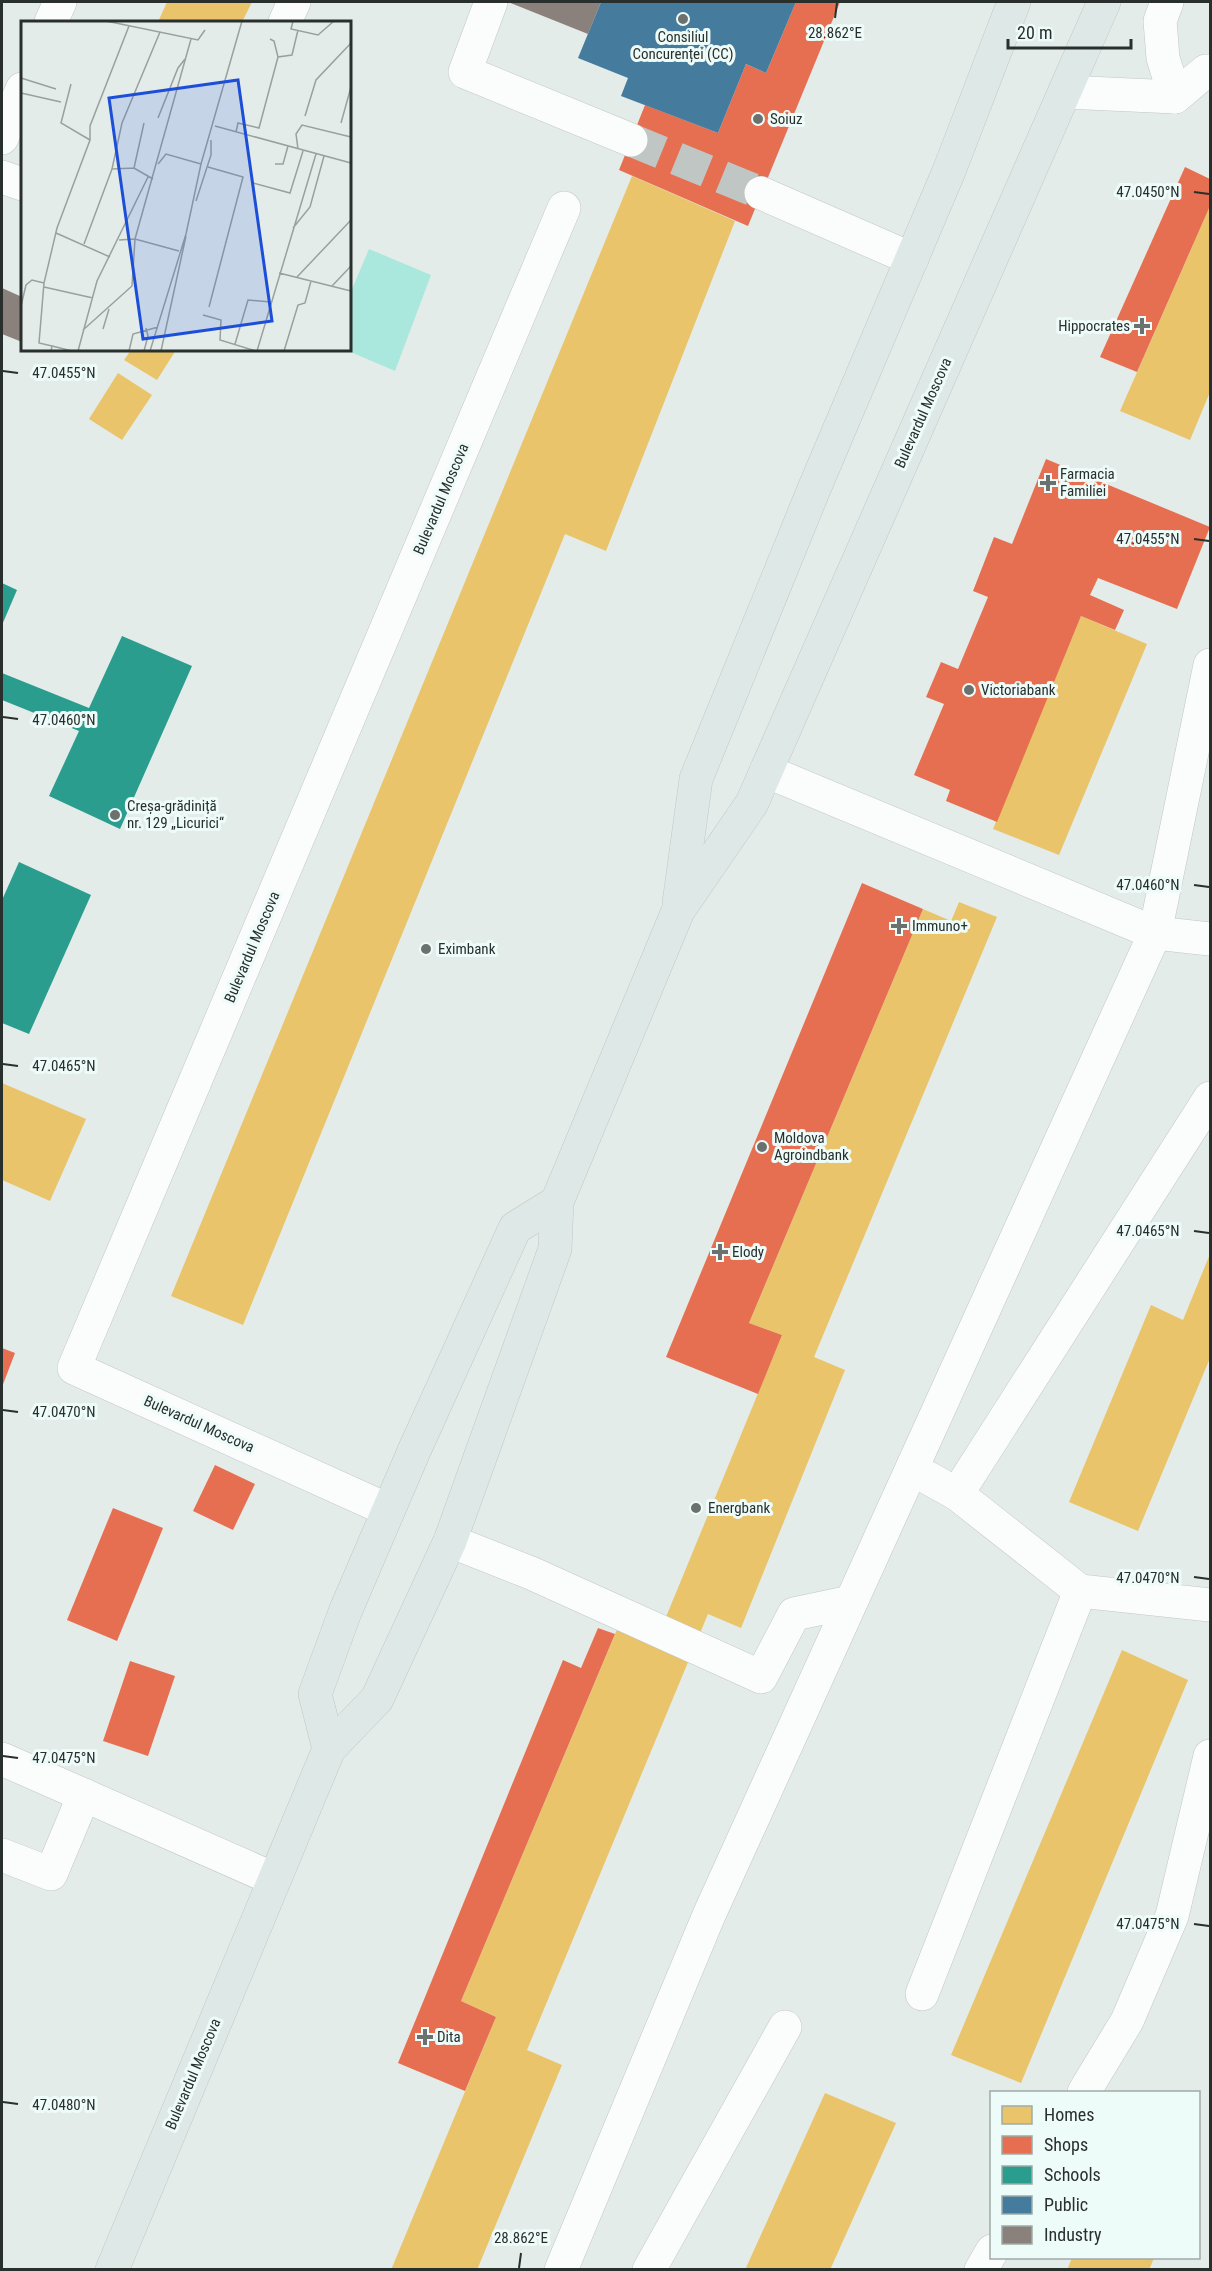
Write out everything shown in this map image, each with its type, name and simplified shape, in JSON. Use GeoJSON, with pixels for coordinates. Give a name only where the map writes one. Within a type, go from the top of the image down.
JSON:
{"type":"FeatureCollection","features":[{"type":"Feature","properties":{"kind":"main road","name":"Bulevardul Moscova"},"geometry":{"type":"LineString","coordinates":[[678,911],[696,779],[814,489],[949,171],[1014,2]]}},
{"type":"Feature","properties":{"kind":"main road","name":"Bulevardul Moscova"},"geometry":{"type":"LineString","coordinates":[[112,2270],[328,1749],[377,1699],[450,1540],[555,1249],[557,1202],[678,911],[752,803],[1104,2]]}},
{"type":"Feature","properties":{"kind":"main road"},"geometry":{"type":"LineString","coordinates":[[328,1749],[315,1694],[345,1612],[388,1510],[515,1228],[557,1202]]}},
{"type":"Feature","properties":{"kind":"street"},"geometry":{"type":"LineString","coordinates":[[51,21],[60,2]]}},
{"type":"Feature","properties":{"kind":"street"},"geometry":{"type":"LineString","coordinates":[[285,21],[294,2]]}},
{"type":"Feature","properties":{"kind":"street"},"geometry":{"type":"LineString","coordinates":[[491,2],[465,72],[631,140]]}},
{"type":"Feature","properties":{"kind":"street"},"geometry":{"type":"LineString","coordinates":[[1167,2],[1160,21],[1164,58],[1175,98]]}},
{"type":"Feature","properties":{"kind":"street"},"geometry":{"type":"LineString","coordinates":[[1065,92],[1175,98],[1210,70]]}},
{"type":"Feature","properties":{"kind":"street"},"geometry":{"type":"LineString","coordinates":[[2,138],[21,91]]}},
{"type":"Feature","properties":{"kind":"street"},"geometry":{"type":"LineString","coordinates":[[2,177],[21,184]]}},
{"type":"Feature","properties":{"kind":"street"},"geometry":{"type":"LineString","coordinates":[[761,193],[912,259]]}},
{"type":"Feature","properties":{"kind":"street","name":"Bulevardul Moscova"},"geometry":{"type":"LineString","coordinates":[[388,1510],[74,1368],[564,208]]}},
{"type":"Feature","properties":{"kind":"street"},"geometry":{"type":"LineString","coordinates":[[561,2270],[708,1915],[1155,933],[1210,664]]}},
{"type":"Feature","properties":{"kind":"street"},"geometry":{"type":"LineString","coordinates":[[766,771],[1155,933],[1210,939]]}},
{"type":"Feature","properties":{"kind":"street"},"geometry":{"type":"LineString","coordinates":[[957,1494],[1210,1098]]}},
{"type":"Feature","properties":{"kind":"street"},"geometry":{"type":"LineString","coordinates":[[912,1469],[957,1494],[1080,1591],[1210,1605]]}},
{"type":"Feature","properties":{"kind":"street"},"geometry":{"type":"LineString","coordinates":[[450,1540],[542,1578],[761,1677],[794,1614],[851,1602]]}},
{"type":"Feature","properties":{"kind":"street"},"geometry":{"type":"LineString","coordinates":[[922,1994],[1080,1591]]}},
{"type":"Feature","properties":{"kind":"street"},"geometry":{"type":"LineString","coordinates":[[1085,2091],[1127,2021],[1172,1916],[1210,1756]]}},
{"type":"Feature","properties":{"kind":"street"},"geometry":{"type":"LineString","coordinates":[[2,1759],[274,1879]]}},
{"type":"Feature","properties":{"kind":"street"},"geometry":{"type":"LineString","coordinates":[[2,1855],[51,1874],[84,1795]]}},
{"type":"Feature","properties":{"kind":"street"},"geometry":{"type":"LineString","coordinates":[[649,2270],[785,2027]]}},
{"type":"Feature","properties":{"kind":"street"},"geometry":{"type":"LineString","coordinates":[[981,2270],[990,2254]]}},
{"type":"Feature","properties":{"kind":"green space"},"geometry":{"type":"Polygon","coordinates":[[[369,249],[431,275],[395,371],[348,351],[351,351],[351,292],[369,249]]]}},
{"type":"Feature","properties":{"kind":"building: Homes"},"geometry":{"type":"Polygon","coordinates":[[[167,2],[252,2],[242,21],[158,21],[167,2]]]}},
{"type":"Feature","properties":{"kind":"building: Homes"},"geometry":{"type":"Polygon","coordinates":[[[632,176],[735,221],[606,551],[565,534],[243,1325],[171,1296],[632,176]]]}},
{"type":"Feature","properties":{"kind":"building: Homes"},"geometry":{"type":"Polygon","coordinates":[[[1210,206],[1210,392],[1190,440],[1120,411],[1210,206]]]}},
{"type":"Feature","properties":{"kind":"building: Homes"},"geometry":{"type":"Polygon","coordinates":[[[130,351],[175,351],[157,380],[124,360],[130,351]]]}},
{"type":"Feature","properties":{"kind":"building: Homes"},"geometry":{"type":"Polygon","coordinates":[[[118,373],[152,395],[122,440],[89,419],[118,373]]]}},
{"type":"Feature","properties":{"kind":"building: Homes"},"geometry":{"type":"Polygon","coordinates":[[[1081,616],[1147,644],[1059,855],[993,829],[1081,616]]]}},
{"type":"Feature","properties":{"kind":"building: Homes"},"geometry":{"type":"Polygon","coordinates":[[[959,902],[997,917],[814,1357],[845,1370],[741,1628],[708,1614],[527,2050],[562,2065],[477,2270],[391,2270],[496,2017],[461,2001],[629,1601],[666,1617],[782,1335],[749,1323],[923,909],[951,921],[959,902]]]}},
{"type":"Feature","properties":{"kind":"building: Homes"},"geometry":{"type":"Polygon","coordinates":[[[2,1083],[86,1119],[50,1201],[2,1180],[2,1083]]]}},
{"type":"Feature","properties":{"kind":"building: Homes"},"geometry":{"type":"Polygon","coordinates":[[[1210,1254],[1210,1358],[1138,1531],[1069,1502],[1151,1305],[1183,1320],[1210,1254]]]}},
{"type":"Feature","properties":{"kind":"building: Homes"},"geometry":{"type":"Polygon","coordinates":[[[1122,1650],[1188,1680],[1021,2083],[951,2055],[1122,1650]]]}},
{"type":"Feature","properties":{"kind":"building: Homes"},"geometry":{"type":"Polygon","coordinates":[[[825,2093],[896,2123],[830,2270],[745,2270],[825,2093]]]}},
{"type":"Feature","properties":{"kind":"building: Homes"},"geometry":{"type":"Polygon","coordinates":[[[1072,2259],[1154,2259],[1149,2270],[1067,2270],[1072,2259]]]}},
{"type":"Feature","properties":{"kind":"building: Shops","name":"Soiuz"},"geometry":{"type":"Polygon","coordinates":[[[796,2],[840,2],[748,226],[619,170],[645,105],[718,133],[746,64],[766,73],[796,2]]]}},
{"type":"Feature","properties":{"kind":"building: Shops"},"geometry":{"type":"Polygon","coordinates":[[[1185,167],[1210,179],[1210,206],[1137,372],[1100,357],[1185,167]]]}},
{"type":"Feature","properties":{"kind":"building: Shops"},"geometry":{"type":"Polygon","coordinates":[[[1046,459],[1210,527],[1177,609],[1098,578],[1090,595],[1124,610],[1115,630],[1081,616],[997,822],[946,801],[950,790],[914,775],[944,704],[926,697],[941,662],[958,669],[988,597],[973,591],[994,537],[1012,544],[1046,459]]]}},
{"type":"Feature","properties":{"kind":"building: Shops"},"geometry":{"type":"Polygon","coordinates":[[[862,883],[923,909],[749,1323],[782,1335],[758,1394],[666,1357],[862,883]]]}},
{"type":"Feature","properties":{"kind":"building: Shops"},"geometry":{"type":"Polygon","coordinates":[[[2,1348],[15,1353],[2,1387],[2,1348]]]}},
{"type":"Feature","properties":{"kind":"building: Shops"},"geometry":{"type":"Polygon","coordinates":[[[215,1465],[255,1484],[233,1530],[193,1511],[215,1465]]]}},
{"type":"Feature","properties":{"kind":"building: Shops"},"geometry":{"type":"Polygon","coordinates":[[[113,1508],[163,1528],[117,1641],[67,1620],[113,1508]]]}},
{"type":"Feature","properties":{"kind":"building: Shops"},"geometry":{"type":"Polygon","coordinates":[[[598,1628],[615,1634],[461,2001],[496,2017],[465,2091],[398,2063],[563,1660],[581,1668],[598,1628]]]}},
{"type":"Feature","properties":{"kind":"building: Shops"},"geometry":{"type":"Polygon","coordinates":[[[130,1661],[175,1676],[148,1756],[103,1741],[130,1661]]]}},
{"type":"Feature","properties":{"kind":"building: Schools"},"geometry":{"type":"Polygon","coordinates":[[[2,583],[17,590],[2,625],[2,583]]]}},
{"type":"Feature","properties":{"kind":"building: Schools"},"geometry":{"type":"Polygon","coordinates":[[[122,636],[192,666],[120,829],[49,796],[79,731],[2,700],[2,673],[89,708],[122,636]]]}},
{"type":"Feature","properties":{"kind":"building: Schools"},"geometry":{"type":"Polygon","coordinates":[[[19,862],[91,895],[29,1034],[2,1023],[2,900],[19,862]]]}},
{"type":"Feature","properties":{"kind":"building: Public"},"geometry":{"type":"Polygon","coordinates":[[[601,2],[796,2],[766,73],[746,64],[718,133],[621,96],[628,78],[578,58],[601,2]]]}},
{"type":"Feature","properties":{"kind":"building: Industry"},"geometry":{"type":"Polygon","coordinates":[[[508,2],[601,2],[588,34],[508,2]]]}},
{"type":"Feature","properties":{"kind":"building: Industry"},"geometry":{"type":"Polygon","coordinates":[[[2,288],[21,297],[21,342],[2,334],[2,288]]]}},
{"type":"Feature","properties":{"kind":"tunnel"},"geometry":{"type":"LineString","coordinates":[[631,140],[761,193]]}},
{"type":"Feature","properties":{"kind":"place","name":"Consiliul Concurenței (СС)"},"geometry":{"type":"Point","coordinates":[683,19]}},
{"type":"Feature","properties":{"kind":"place","name":"Soiuz"},"geometry":{"type":"Point","coordinates":[758,119]}},
{"type":"Feature","properties":{"kind":"place","name":"Hippocrates"},"geometry":{"type":"Point","coordinates":[1142,326]}},
{"type":"Feature","properties":{"kind":"place","name":"Farmacia Familiei"},"geometry":{"type":"Point","coordinates":[1048,483]}},
{"type":"Feature","properties":{"kind":"place","name":"Victoriabank"},"geometry":{"type":"Point","coordinates":[969,690]}},
{"type":"Feature","properties":{"kind":"place","name":"Creșa-grădiniță nr. 129 „Licurici“"},"geometry":{"type":"Point","coordinates":[115,815]}},
{"type":"Feature","properties":{"kind":"place","name":"Immuno+"},"geometry":{"type":"Point","coordinates":[899,926]}},
{"type":"Feature","properties":{"kind":"place","name":"Eximbank"},"geometry":{"type":"Point","coordinates":[426,949]}},
{"type":"Feature","properties":{"kind":"place","name":"Moldova Agroindbank"},"geometry":{"type":"Point","coordinates":[762,1147]}},
{"type":"Feature","properties":{"kind":"place","name":"Elody"},"geometry":{"type":"Point","coordinates":[720,1252]}},
{"type":"Feature","properties":{"kind":"place","name":"Energbank"},"geometry":{"type":"Point","coordinates":[696,1508]}},
{"type":"Feature","properties":{"kind":"place","name":"Dita"},"geometry":{"type":"Point","coordinates":[425,2037]}}]}
